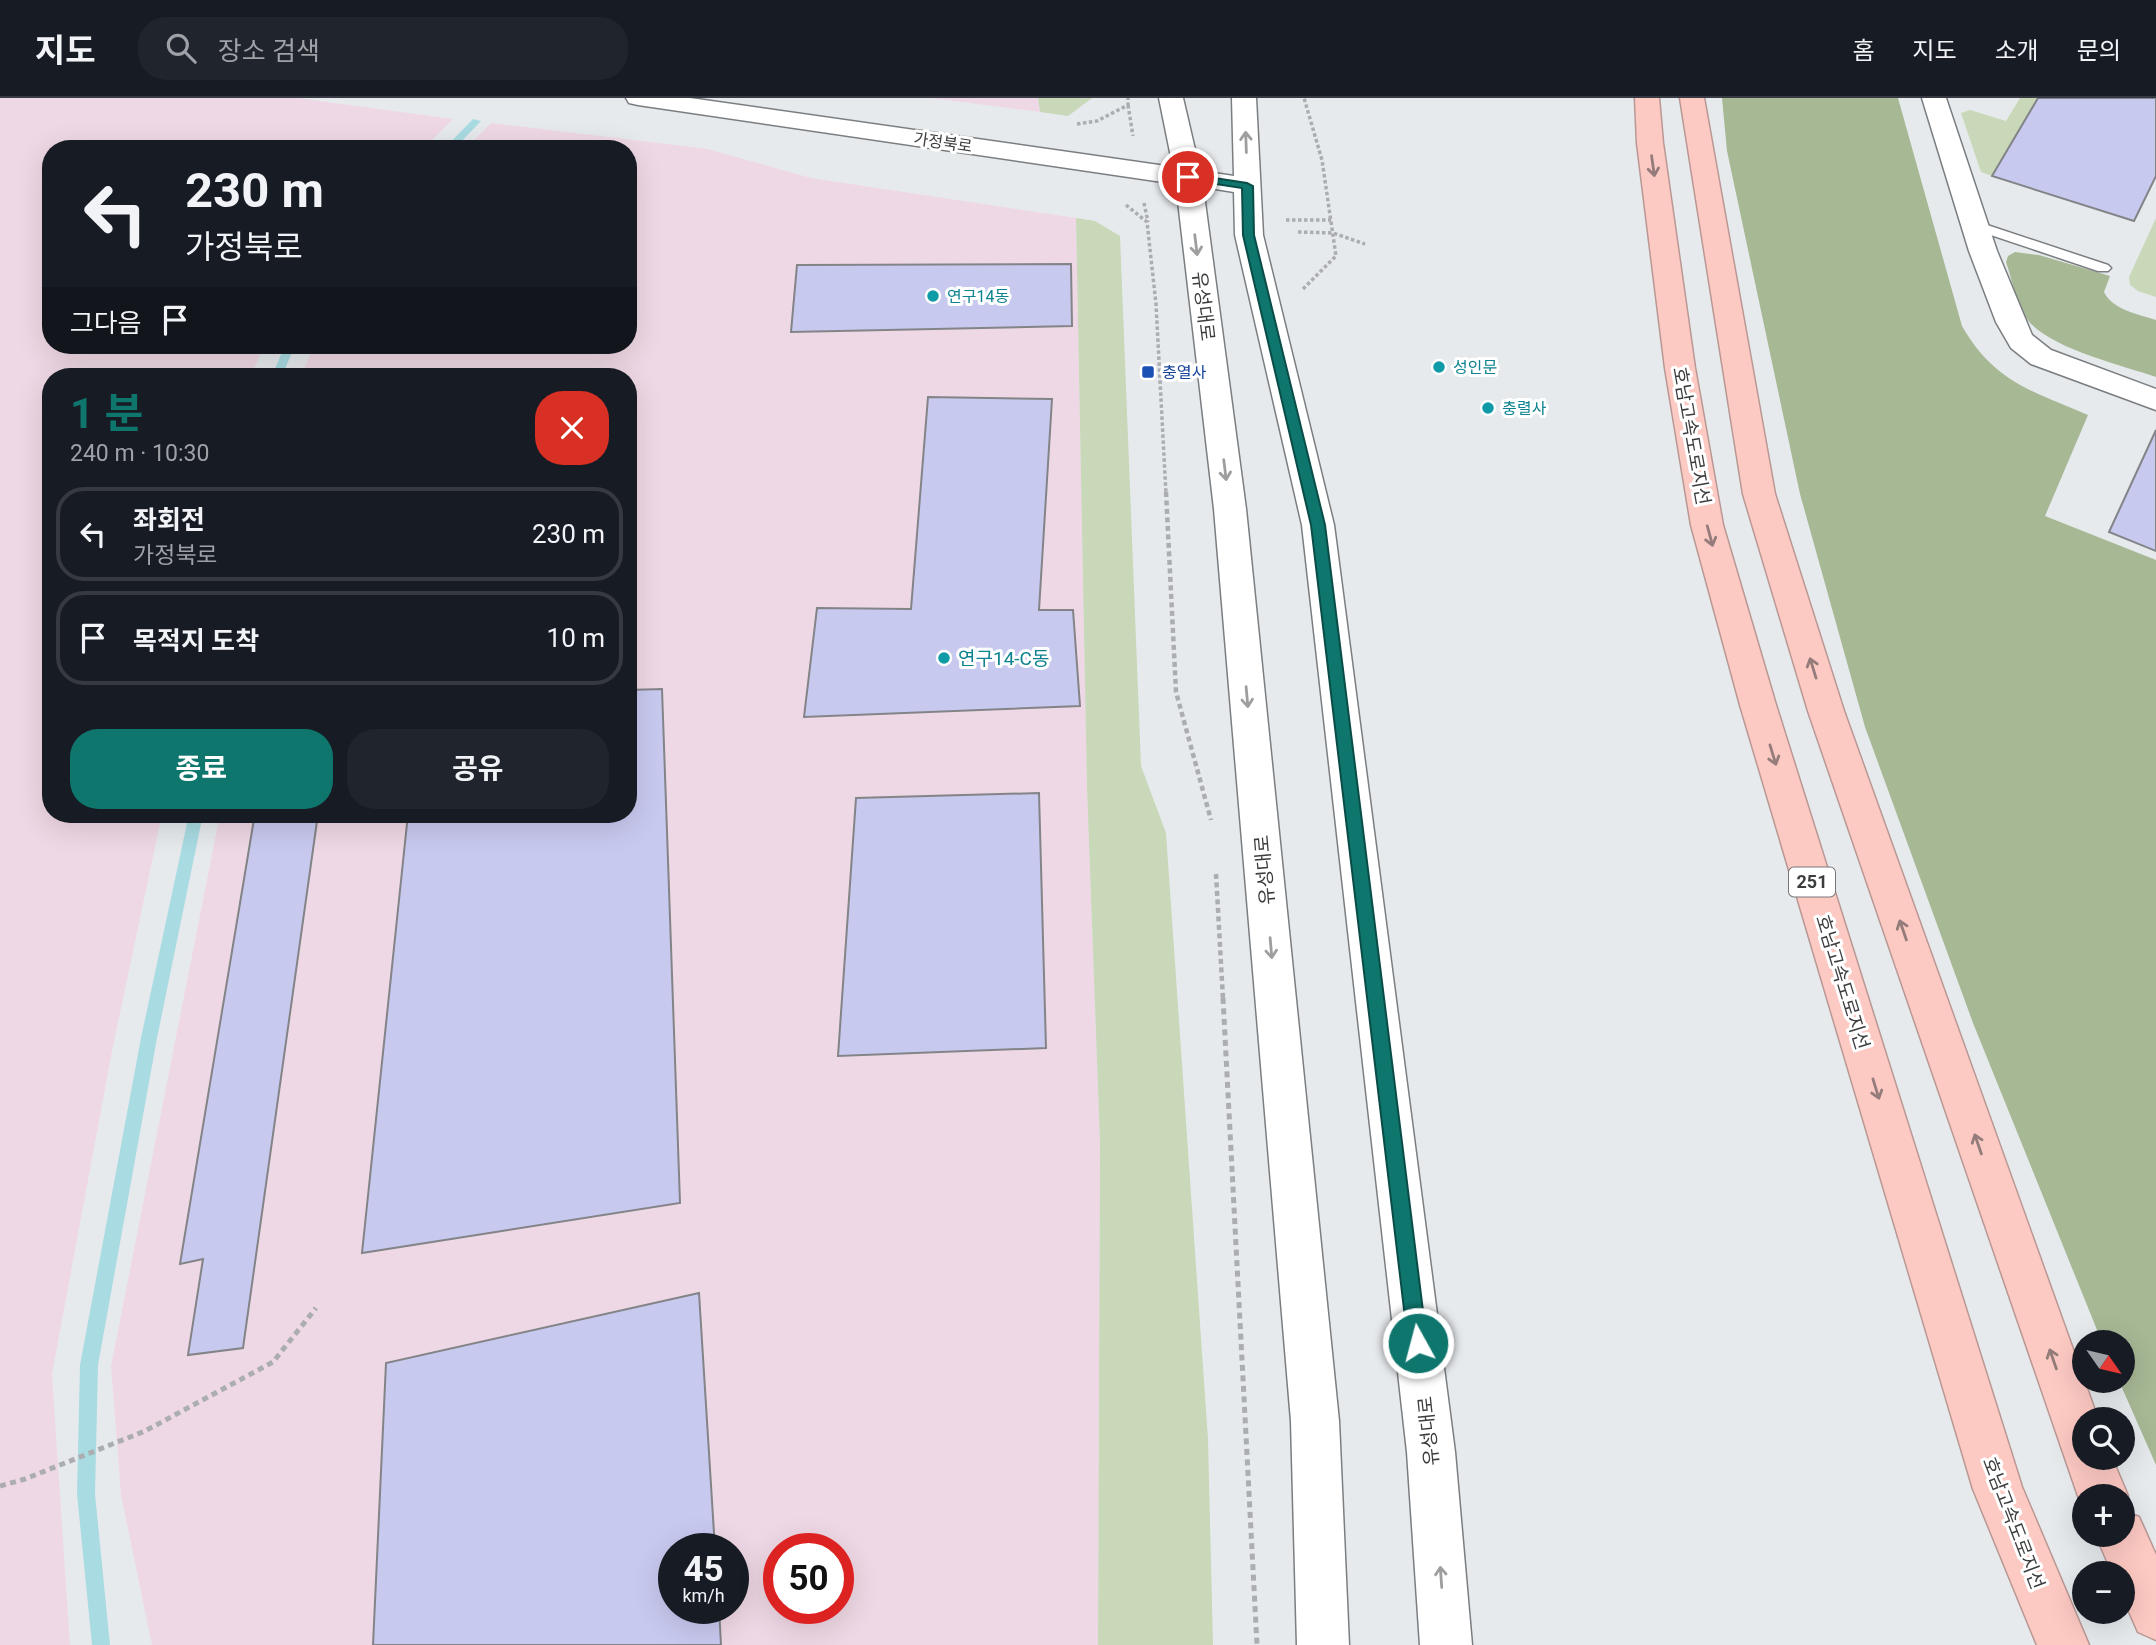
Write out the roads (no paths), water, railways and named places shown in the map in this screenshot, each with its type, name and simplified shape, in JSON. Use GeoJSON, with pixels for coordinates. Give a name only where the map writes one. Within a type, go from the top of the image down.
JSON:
{"type":"FeatureCollection","features":[{"type":"Feature","properties":{"kind":"highway","name":"호남고속도로지선"},"geometry":{"type":"LineString","coordinates":[[1647,98],[1650,143],[1680,368],[1707,525],[1758,705],[1998,1489],[2063,1645]]}},
{"type":"Feature","properties":{"kind":"highway"},"geometry":{"type":"LineString","coordinates":[[1692,98],[1759,494],[1826,711],[2072,1413]]}},
{"type":"Feature","properties":{"kind":"highway"},"geometry":{"type":"LineString","coordinates":[[2126,1547],[2156,1614]]}},
{"type":"Feature","properties":{"kind":"main road","name":"가정북로"},"geometry":{"type":"LineString","coordinates":[[638,98],[1247,186]]}},
{"type":"Feature","properties":{"kind":"main road","name":"유성대로"},"geometry":{"type":"LineString","coordinates":[[1171,98],[1188,177],[1230,509],[1315,1421],[1323,1645]]}},
{"type":"Feature","properties":{"kind":"main road","name":"유성대로"},"geometry":{"type":"LineString","coordinates":[[1244,98],[1249,235],[1318,525],[1429,1438],[1446,1645]]}},
{"type":"Feature","properties":{"kind":"main road"},"geometry":{"type":"LineString","coordinates":[[1934,98],[1975,225],[2010,322],[2021,341],[2041,357],[2156,400]]}},
{"type":"Feature","properties":{"kind":"lane"},"geometry":{"type":"LineString","coordinates":[[1975,225],[2103,268]]}},
{"type":"Feature","properties":{"kind":"waterway"},"geometry":{"type":"LineString","coordinates":[[458,140],[476,121]]}},
{"type":"Feature","properties":{"kind":"waterway"},"geometry":{"type":"LineString","coordinates":[[280,368],[286,354]]}},
{"type":"Feature","properties":{"kind":"waterway"},"geometry":{"type":"LineString","coordinates":[[101,1645],[86,1494],[89,1365],[149,1038],[194,823]]}},
{"type":"Feature","properties":{"kind":"place","name":"연구14동"},"geometry":{"type":"Point","coordinates":[933,296]}},
{"type":"Feature","properties":{"kind":"place","name":"성인문"},"geometry":{"type":"Point","coordinates":[1439,367]}},
{"type":"Feature","properties":{"kind":"place","name":"충열사"},"geometry":{"type":"Point","coordinates":[1148,372]}},
{"type":"Feature","properties":{"kind":"place","name":"충렬사"},"geometry":{"type":"Point","coordinates":[1488,408]}},
{"type":"Feature","properties":{"kind":"place","name":"연구14-C동"},"geometry":{"type":"Point","coordinates":[944,658]}}]}
